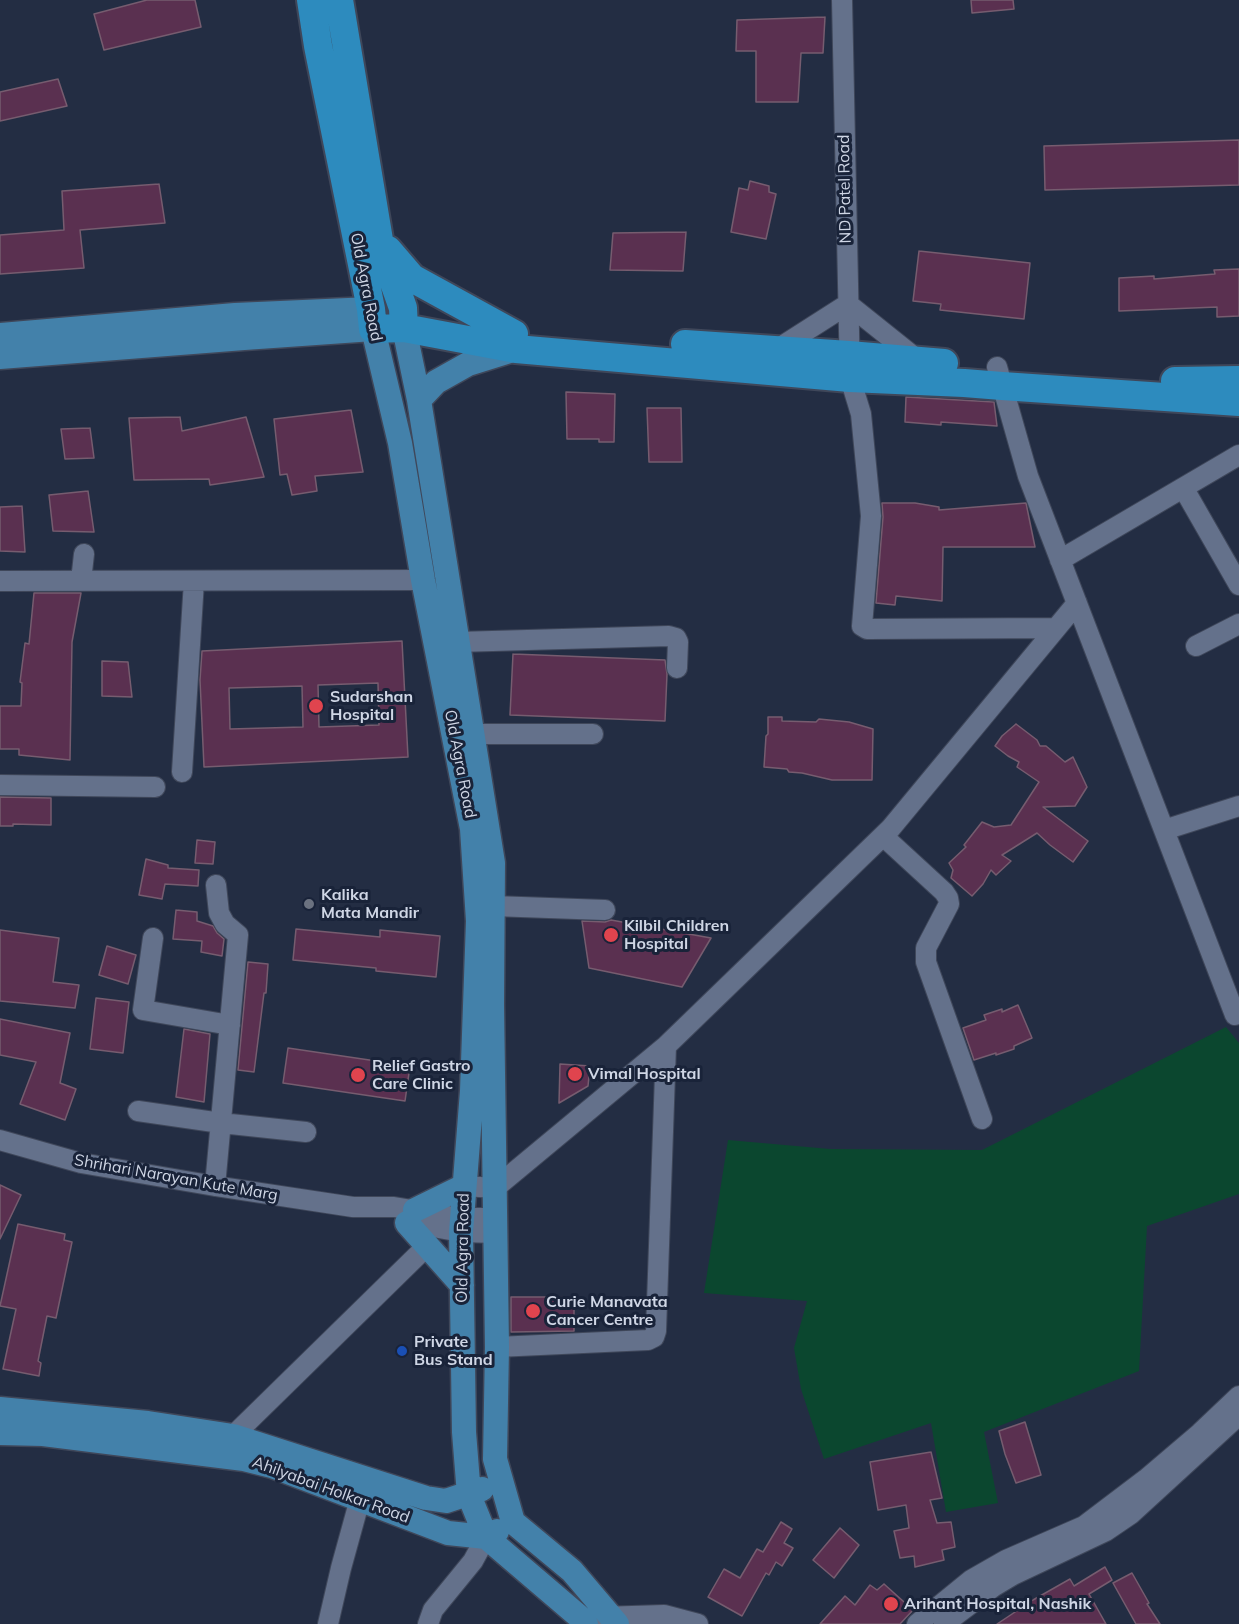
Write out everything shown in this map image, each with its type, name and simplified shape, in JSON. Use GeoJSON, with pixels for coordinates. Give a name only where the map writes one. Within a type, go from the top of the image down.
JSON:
{"type":"FeatureCollection","features":[{"type":"Feature","properties":{"kind":"highway","name":"Old Agra Road"},"geometry":{"type":"LineString","coordinates":[[311,0],[372,319]]}},
{"type":"Feature","properties":{"kind":"highway","name":"Old Agra Road"},"geometry":{"type":"LineString","coordinates":[[339,0],[379,240],[404,318]]}},
{"type":"Feature","properties":{"kind":"highway"},"geometry":{"type":"LineString","coordinates":[[379,240],[412,278],[515,341],[776,350],[849,366],[964,383],[999,377],[1239,380]]}},
{"type":"Feature","properties":{"kind":"highway"},"geometry":{"type":"LineString","coordinates":[[372,319],[404,318],[515,341],[849,366],[920,362],[999,377],[1239,402]]}},
{"type":"Feature","properties":{"kind":"main road"},"geometry":{"type":"LineString","coordinates":[[0,335],[235,315],[372,319]]}},
{"type":"Feature","properties":{"kind":"main road","name":"Old Agra Road"},"geometry":{"type":"LineString","coordinates":[[404,318],[419,400],[447,643],[472,829],[478,921],[472,1091],[461,1225],[464,1432],[469,1495],[486,1537]]}},
{"type":"Feature","properties":{"kind":"main road"},"geometry":{"type":"LineString","coordinates":[[0,357],[244,338],[372,319]]}},
{"type":"Feature","properties":{"kind":"main road","name":"Old Agra Road"},"geometry":{"type":"LineString","coordinates":[[372,319],[400,443],[423,580],[447,643],[472,734],[493,863],[492,1004],[498,1471],[513,1522]]}},
{"type":"Feature","properties":{"kind":"main road"},"geometry":{"type":"LineString","coordinates":[[419,400],[436,382],[515,341]]}},
{"type":"Feature","properties":{"kind":"main road"},"geometry":{"type":"LineString","coordinates":[[462,1286],[427,1246],[411,1217],[464,1186]]}},
{"type":"Feature","properties":{"kind":"main road","name":"Ahilyabai Holkar Road"},"geometry":{"type":"LineString","coordinates":[[0,1409],[148,1423],[233,1436],[362,1489],[448,1533],[486,1537]]}},
{"type":"Feature","properties":{"kind":"main road","name":"Ahilyabai Holkar Road"},"geometry":{"type":"LineString","coordinates":[[0,1433],[43,1434],[244,1459],[362,1489],[446,1501],[469,1495],[498,1471]]}},
{"type":"Feature","properties":{"kind":"main road"},"geometry":{"type":"LineString","coordinates":[[584,1622],[486,1537],[513,1522],[572,1571],[614,1620]]}},
{"type":"Feature","properties":{"kind":"street","name":"ND Patel Road"},"geometry":{"type":"LineString","coordinates":[[842,0],[849,366],[861,414],[871,516],[862,626],[867,629],[1056,628]]}},
{"type":"Feature","properties":{"kind":"street"},"geometry":{"type":"LineString","coordinates":[[776,350],[848,304],[920,362]]}},
{"type":"Feature","properties":{"kind":"street"},"geometry":{"type":"LineString","coordinates":[[999,377],[1028,476],[1234,1015]]}},
{"type":"Feature","properties":{"kind":"street"},"geometry":{"type":"LineString","coordinates":[[1060,560],[1239,456]]}},
{"type":"Feature","properties":{"kind":"street"},"geometry":{"type":"LineString","coordinates":[[1184,489],[1239,585]]}},
{"type":"Feature","properties":{"kind":"street"},"geometry":{"type":"LineString","coordinates":[[81,581],[84,554]]}},
{"type":"Feature","properties":{"kind":"street"},"geometry":{"type":"LineString","coordinates":[[106,581],[123,570]]}},
{"type":"Feature","properties":{"kind":"street"},"geometry":{"type":"LineString","coordinates":[[0,581],[423,580]]}},
{"type":"Feature","properties":{"kind":"street"},"geometry":{"type":"LineString","coordinates":[[182,772],[194,581]]}},
{"type":"Feature","properties":{"kind":"street"},"geometry":{"type":"LineString","coordinates":[[464,1186],[495,1188],[666,1046],[883,836],[1077,603]]}},
{"type":"Feature","properties":{"kind":"street"},"geometry":{"type":"LineString","coordinates":[[1196,646],[1239,624]]}},
{"type":"Feature","properties":{"kind":"street"},"geometry":{"type":"LineString","coordinates":[[447,643],[669,636],[676,638],[678,642],[677,668]]}},
{"type":"Feature","properties":{"kind":"street"},"geometry":{"type":"LineString","coordinates":[[472,734],[593,734]]}},
{"type":"Feature","properties":{"kind":"street"},"geometry":{"type":"LineString","coordinates":[[0,785],[155,787]]}},
{"type":"Feature","properties":{"kind":"street"},"geometry":{"type":"LineString","coordinates":[[1164,830],[1239,806]]}},
{"type":"Feature","properties":{"kind":"street"},"geometry":{"type":"LineString","coordinates":[[883,836],[948,898],[949,904],[926,948],[926,962],[982,1119]]}},
{"type":"Feature","properties":{"kind":"street"},"geometry":{"type":"LineString","coordinates":[[215,1186],[238,935],[225,924],[219,913],[216,885]]}},
{"type":"Feature","properties":{"kind":"street"},"geometry":{"type":"LineString","coordinates":[[493,906],[605,910]]}},
{"type":"Feature","properties":{"kind":"street"},"geometry":{"type":"LineString","coordinates":[[153,938],[143,1010],[230,1025]]}},
{"type":"Feature","properties":{"kind":"street"},"geometry":{"type":"LineString","coordinates":[[497,1347],[648,1340],[654,1337],[666,1046]]}},
{"type":"Feature","properties":{"kind":"street"},"geometry":{"type":"LineString","coordinates":[[138,1111],[306,1132]]}},
{"type":"Feature","properties":{"kind":"street","name":"Shrihari Narayan Kute Marg"},"geometry":{"type":"LineString","coordinates":[[0,1140],[81,1163],[354,1207],[394,1207],[411,1217],[461,1225],[495,1226]]}},
{"type":"Feature","properties":{"kind":"street"},"geometry":{"type":"LineString","coordinates":[[233,1436],[427,1246]]}},
{"type":"Feature","properties":{"kind":"street"},"geometry":{"type":"LineString","coordinates":[[944,1624],[1013,1575],[1106,1531],[1131,1514],[1151,1485],[1239,1396]]}},
{"type":"Feature","properties":{"kind":"street"},"geometry":{"type":"LineString","coordinates":[[917,1624],[971,1580],[1006,1560],[1084,1526],[1151,1485],[1239,1415]]}},
{"type":"Feature","properties":{"kind":"street"},"geometry":{"type":"LineString","coordinates":[[328,1624],[362,1489]]}},
{"type":"Feature","properties":{"kind":"street"},"geometry":{"type":"LineString","coordinates":[[428,1624],[433,1610],[473,1562],[486,1537]]}},
{"type":"Feature","properties":{"kind":"street"},"geometry":{"type":"LineString","coordinates":[[584,1622],[664,1615],[698,1624]]}},
{"type":"Feature","properties":{"kind":"green space"},"geometry":{"type":"Polygon","coordinates":[[[1226,1027],[1239,1043],[1239,1194],[1147,1226],[1139,1371],[984,1432],[998,1503],[946,1512],[931,1423],[824,1459],[801,1389],[794,1348],[807,1301],[704,1293],[728,1140],[830,1149],[982,1150],[1226,1027]]]}},
{"type":"Feature","properties":{"kind":"building"},"geometry":{"type":"Polygon","coordinates":[[[147,0],[195,0],[201,27],[104,50],[94,14],[147,0]]]}},
{"type":"Feature","properties":{"kind":"building"},"geometry":{"type":"Polygon","coordinates":[[[971,0],[1013,0],[1014,9],[972,13],[971,0]]]}},
{"type":"Feature","properties":{"kind":"building"},"geometry":{"type":"Polygon","coordinates":[[[825,17],[823,53],[801,53],[798,102],[756,102],[756,51],[736,51],[737,20],[825,17]]]}},
{"type":"Feature","properties":{"kind":"building"},"geometry":{"type":"Polygon","coordinates":[[[58,79],[67,106],[0,121],[0,92],[58,79]]]}},
{"type":"Feature","properties":{"kind":"building"},"geometry":{"type":"Polygon","coordinates":[[[1239,140],[1239,185],[1045,190],[1044,146],[1239,140]]]}},
{"type":"Feature","properties":{"kind":"building"},"geometry":{"type":"Polygon","coordinates":[[[750,181],[769,186],[769,192],[776,194],[766,239],[731,232],[739,188],[748,190],[750,181]]]}},
{"type":"Feature","properties":{"kind":"building"},"geometry":{"type":"Polygon","coordinates":[[[159,184],[165,223],[80,230],[84,268],[0,274],[0,235],[64,230],[62,191],[159,184]]]}},
{"type":"Feature","properties":{"kind":"building"},"geometry":{"type":"Polygon","coordinates":[[[686,232],[683,271],[610,270],[613,233],[686,232]]]}},
{"type":"Feature","properties":{"kind":"building"},"geometry":{"type":"Polygon","coordinates":[[[919,251],[1030,263],[1024,319],[940,310],[941,304],[913,301],[919,251]]]}},
{"type":"Feature","properties":{"kind":"building"},"geometry":{"type":"Polygon","coordinates":[[[1239,269],[1239,316],[1217,317],[1217,307],[1119,311],[1119,278],[1154,276],[1154,279],[1215,274],[1214,270],[1239,269]]]}},
{"type":"Feature","properties":{"kind":"building"},"geometry":{"type":"Polygon","coordinates":[[[566,392],[615,394],[614,442],[599,442],[599,439],[567,439],[566,392]]]}},
{"type":"Feature","properties":{"kind":"building"},"geometry":{"type":"Polygon","coordinates":[[[906,397],[994,402],[997,426],[905,422],[906,397]]]}},
{"type":"Feature","properties":{"kind":"building"},"geometry":{"type":"Polygon","coordinates":[[[647,408],[681,408],[682,462],[649,462],[647,408]]]}},
{"type":"Feature","properties":{"kind":"building"},"geometry":{"type":"Polygon","coordinates":[[[351,410],[363,472],[315,476],[317,491],[292,495],[287,474],[280,475],[274,419],[351,410]]]}},
{"type":"Feature","properties":{"kind":"building"},"geometry":{"type":"Polygon","coordinates":[[[180,417],[182,431],[246,417],[264,477],[210,485],[209,479],[134,480],[129,418],[180,417]]]}},
{"type":"Feature","properties":{"kind":"building"},"geometry":{"type":"Polygon","coordinates":[[[90,428],[94,458],[65,459],[61,429],[90,428]]]}},
{"type":"Feature","properties":{"kind":"building"},"geometry":{"type":"Polygon","coordinates":[[[88,491],[94,532],[53,531],[49,495],[88,491]]]}},
{"type":"Feature","properties":{"kind":"building"},"geometry":{"type":"Polygon","coordinates":[[[882,503],[915,503],[939,507],[939,510],[1026,503],[1035,547],[943,547],[942,601],[896,596],[895,605],[876,603],[883,517],[882,503]]]}},
{"type":"Feature","properties":{"kind":"building"},"geometry":{"type":"Polygon","coordinates":[[[22,506],[25,552],[0,551],[0,507],[22,506]]]}},
{"type":"Feature","properties":{"kind":"building"},"geometry":{"type":"Polygon","coordinates":[[[34,593],[81,593],[72,642],[70,760],[19,755],[19,749],[0,749],[0,706],[21,706],[22,683],[20,682],[25,643],[29,644],[34,593]]]}},
{"type":"Feature","properties":{"kind":"building"},"geometry":{"type":"Polygon","coordinates":[[[402,641],[408,757],[204,767],[200,680],[202,651],[402,641]],[[378,683],[318,685],[319,727],[379,725],[378,683]],[[302,686],[229,688],[230,729],[303,727],[302,686]]]}},
{"type":"Feature","properties":{"kind":"building"},"geometry":{"type":"Polygon","coordinates":[[[513,654],[665,660],[667,674],[665,721],[510,715],[513,654]]]}},
{"type":"Feature","properties":{"kind":"building"},"geometry":{"type":"Polygon","coordinates":[[[102,661],[128,662],[132,697],[102,696],[102,661]]]}},
{"type":"Feature","properties":{"kind":"building"},"geometry":{"type":"Polygon","coordinates":[[[768,717],[782,717],[782,721],[816,722],[819,719],[849,722],[873,729],[872,780],[832,780],[789,772],[787,769],[764,767],[768,717]]]}},
{"type":"Feature","properties":{"kind":"building"},"geometry":{"type":"Polygon","coordinates":[[[1016,724],[1037,740],[1040,746],[1046,746],[1065,762],[1073,757],[1087,787],[1075,806],[1043,807],[1088,841],[1073,862],[1037,833],[1002,855],[1011,861],[996,875],[991,870],[983,884],[972,896],[951,878],[953,870],[949,863],[966,847],[964,845],[982,822],[994,827],[1011,825],[1039,782],[1017,767],[1019,762],[995,746],[1002,736],[1016,724]]]}},
{"type":"Feature","properties":{"kind":"building"},"geometry":{"type":"Polygon","coordinates":[[[0,797],[51,798],[51,825],[0,826],[0,797]]]}},
{"type":"Feature","properties":{"kind":"building"},"geometry":{"type":"Polygon","coordinates":[[[197,840],[215,842],[213,864],[195,863],[197,840]]]}},
{"type":"Feature","properties":{"kind":"building"},"geometry":{"type":"Polygon","coordinates":[[[146,859],[168,865],[168,868],[199,870],[198,886],[165,884],[162,899],[139,895],[146,859]]]}},
{"type":"Feature","properties":{"kind":"building"},"geometry":{"type":"Polygon","coordinates":[[[176,910],[197,912],[197,921],[213,926],[224,939],[222,956],[201,952],[202,941],[173,939],[176,910]]]}},
{"type":"Feature","properties":{"kind":"building"},"geometry":{"type":"Polygon","coordinates":[[[611,920],[711,938],[682,987],[589,968],[582,921],[611,920]]]}},
{"type":"Feature","properties":{"kind":"building"},"geometry":{"type":"Polygon","coordinates":[[[296,929],[380,937],[380,930],[440,936],[436,977],[376,971],[376,968],[293,960],[296,929]]]}},
{"type":"Feature","properties":{"kind":"building"},"geometry":{"type":"Polygon","coordinates":[[[0,930],[59,938],[53,982],[79,985],[75,1008],[0,1001],[0,930]]]}},
{"type":"Feature","properties":{"kind":"building"},"geometry":{"type":"Polygon","coordinates":[[[107,946],[136,955],[128,984],[99,975],[107,946]]]}},
{"type":"Feature","properties":{"kind":"building"},"geometry":{"type":"Polygon","coordinates":[[[248,962],[268,964],[254,1072],[238,1070],[248,962]]]}},
{"type":"Feature","properties":{"kind":"building"},"geometry":{"type":"Polygon","coordinates":[[[96,998],[129,1002],[123,1053],[90,1049],[96,998]]]}},
{"type":"Feature","properties":{"kind":"building"},"geometry":{"type":"Polygon","coordinates":[[[1018,1005],[1032,1038],[1014,1046],[1014,1049],[974,1060],[963,1028],[986,1020],[984,1015],[1002,1009],[1002,1012],[1018,1005]]]}},
{"type":"Feature","properties":{"kind":"building"},"geometry":{"type":"Polygon","coordinates":[[[0,1019],[70,1033],[60,1083],[76,1089],[65,1120],[20,1104],[36,1062],[0,1055],[0,1019]]]}},
{"type":"Feature","properties":{"kind":"building"},"geometry":{"type":"Polygon","coordinates":[[[184,1029],[210,1034],[204,1102],[176,1097],[184,1029]]]}},
{"type":"Feature","properties":{"kind":"building"},"geometry":{"type":"Polygon","coordinates":[[[288,1048],[410,1066],[405,1101],[283,1083],[288,1048]]]}},
{"type":"Feature","properties":{"kind":"building"},"geometry":{"type":"Polygon","coordinates":[[[560,1064],[590,1066],[588,1086],[559,1103],[560,1064]]]}},
{"type":"Feature","properties":{"kind":"building"},"geometry":{"type":"Polygon","coordinates":[[[0,1185],[21,1195],[0,1239],[0,1185]]]}},
{"type":"Feature","properties":{"kind":"building"},"geometry":{"type":"Polygon","coordinates":[[[18,1224],[65,1234],[64,1240],[72,1242],[56,1318],[47,1316],[38,1361],[41,1363],[39,1376],[3,1369],[16,1309],[0,1306],[18,1224]]]}},
{"type":"Feature","properties":{"kind":"building"},"geometry":{"type":"Polygon","coordinates":[[[511,1297],[574,1297],[574,1331],[511,1332],[511,1297]]]}},
{"type":"Feature","properties":{"kind":"building"},"geometry":{"type":"Polygon","coordinates":[[[1025,1422],[1041,1475],[1016,1483],[999,1431],[1025,1422]]]}},
{"type":"Feature","properties":{"kind":"building"},"geometry":{"type":"Polygon","coordinates":[[[931,1452],[942,1498],[930,1500],[937,1523],[951,1522],[955,1547],[942,1550],[944,1560],[915,1567],[914,1556],[900,1558],[894,1531],[909,1528],[906,1505],[878,1510],[870,1462],[931,1452]]]}},
{"type":"Feature","properties":{"kind":"building"},"geometry":{"type":"Polygon","coordinates":[[[781,1522],[792,1529],[784,1543],[793,1548],[782,1566],[776,1562],[769,1575],[766,1573],[742,1616],[708,1597],[724,1569],[740,1578],[757,1549],[763,1552],[781,1522]]]}},
{"type":"Feature","properties":{"kind":"building"},"geometry":{"type":"Polygon","coordinates":[[[840,1528],[859,1545],[834,1578],[813,1560],[840,1528]]]}},
{"type":"Feature","properties":{"kind":"building"},"geometry":{"type":"Polygon","coordinates":[[[1105,1567],[1112,1580],[1089,1594],[1106,1624],[997,1624],[1070,1579],[1074,1586],[1105,1567]]]}},
{"type":"Feature","properties":{"kind":"building"},"geometry":{"type":"Polygon","coordinates":[[[1132,1573],[1160,1624],[1136,1624],[1113,1583],[1132,1573]]]}},
{"type":"Feature","properties":{"kind":"building"},"geometry":{"type":"Polygon","coordinates":[[[884,1584],[913,1610],[900,1624],[820,1624],[845,1596],[855,1605],[870,1585],[877,1590],[884,1584]]]}},
{"type":"Feature","properties":{"kind":"place","name":"Sudarshan Hospital"},"geometry":{"type":"Point","coordinates":[316,706]}},
{"type":"Feature","properties":{"kind":"place","name":"Kalika Mata Mandir"},"geometry":{"type":"Point","coordinates":[309,904]}},
{"type":"Feature","properties":{"kind":"place","name":"Kilbil Children Hospital"},"geometry":{"type":"Point","coordinates":[611,935]}},
{"type":"Feature","properties":{"kind":"place","name":"Vimal Hospital"},"geometry":{"type":"Point","coordinates":[575,1074]}},
{"type":"Feature","properties":{"kind":"place","name":"Relief Gastro Care Clinic"},"geometry":{"type":"Point","coordinates":[358,1075]}},
{"type":"Feature","properties":{"kind":"place","name":"Curie Manavata Cancer Centre"},"geometry":{"type":"Point","coordinates":[533,1311]}},
{"type":"Feature","properties":{"kind":"place","name":"Private Bus Stand"},"geometry":{"type":"Point","coordinates":[402,1351]}},
{"type":"Feature","properties":{"kind":"place","name":"Arihant Hospital, Nashik"},"geometry":{"type":"Point","coordinates":[891,1604]}}]}
